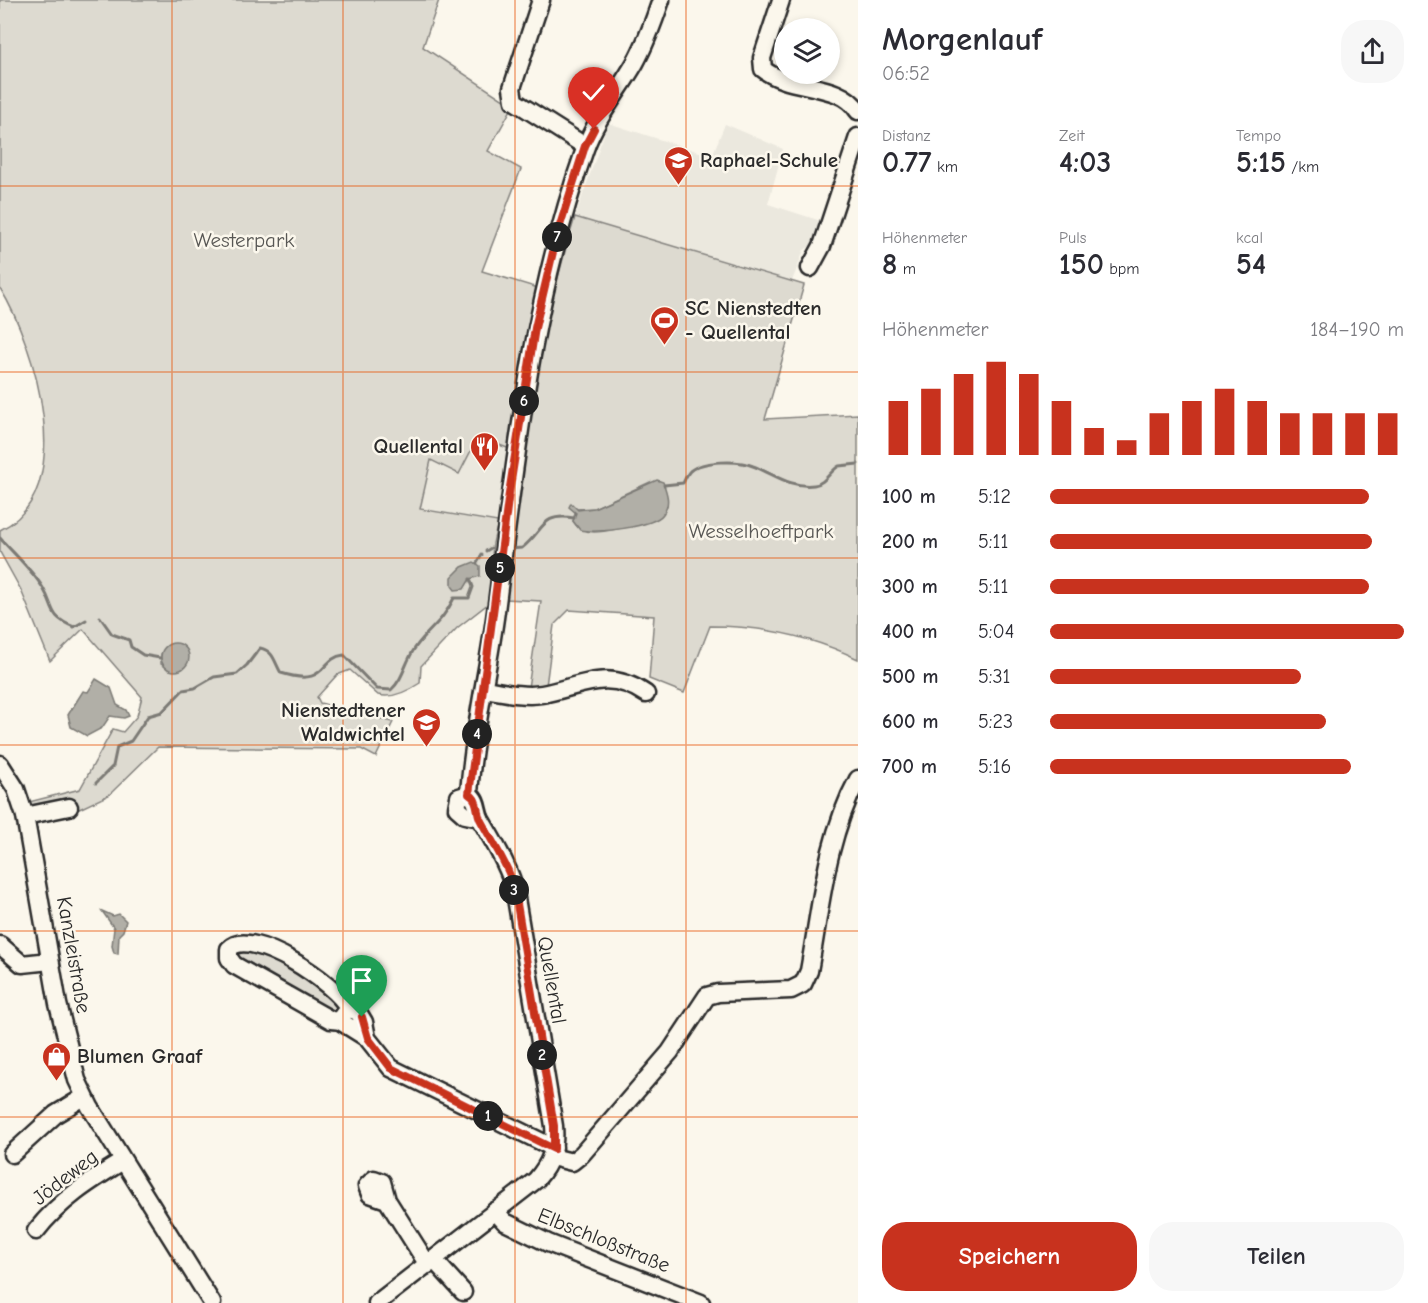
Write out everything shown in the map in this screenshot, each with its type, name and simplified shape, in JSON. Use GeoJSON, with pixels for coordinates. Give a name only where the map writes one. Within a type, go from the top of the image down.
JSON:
{"type":"FeatureCollection","features":[{"type":"Feature","properties":{"kind":"street"},"geometry":{"type":"LineString","coordinates":[[541,0],[512,88],[514,102],[585,146]]}},
{"type":"Feature","properties":{"kind":"street","name":"Quellental"},"geometry":{"type":"LineString","coordinates":[[553,1153],[554,1126],[514,886],[503,858],[480,818],[465,815],[457,808],[459,797],[469,794],[470,773],[485,689],[508,500],[535,328],[557,235],[585,146],[635,63],[661,0]]}},
{"type":"Feature","properties":{"kind":"street"},"geometry":{"type":"LineString","coordinates":[[781,0],[762,58],[763,69],[774,75],[841,96],[852,103],[858,111]]}},
{"type":"Feature","properties":{"kind":"street"},"geometry":{"type":"LineString","coordinates":[[810,268],[822,246],[858,137]]}},
{"type":"Feature","properties":{"kind":"street"},"geometry":{"type":"LineString","coordinates":[[485,689],[536,695],[586,682],[612,681],[634,686],[646,694]]}},
{"type":"Feature","properties":{"kind":"street","name":"Kanzleistraße"},"geometry":{"type":"LineString","coordinates":[[0,764],[16,789],[25,816],[66,1041],[84,1097],[212,1303]]}},
{"type":"Feature","properties":{"kind":"street"},"geometry":{"type":"LineString","coordinates":[[345,1014],[335,990],[283,956],[246,943],[235,944],[229,949],[229,958],[234,965],[331,1020],[345,1014],[353,1008],[362,1017],[368,1038],[391,1068],[568,1162],[582,1154],[670,1052],[707,996],[718,993],[791,990],[804,984],[809,971],[832,847],[840,818],[858,779]]}},
{"type":"Feature","properties":{"kind":"street"},"geometry":{"type":"LineString","coordinates":[[25,816],[69,807]]}},
{"type":"Feature","properties":{"kind":"street"},"geometry":{"type":"LineString","coordinates":[[0,945],[22,964],[50,961]]}},
{"type":"Feature","properties":{"kind":"street"},"geometry":{"type":"LineString","coordinates":[[12,1154],[57,1114],[84,1097]]}},
{"type":"Feature","properties":{"kind":"street"},"geometry":{"type":"LineString","coordinates":[[377,1303],[536,1180],[553,1153]]}},
{"type":"Feature","properties":{"kind":"street","name":"Jödeweg"},"geometry":{"type":"LineString","coordinates":[[36,1231],[52,1211],[81,1187],[123,1161]]}},
{"type":"Feature","properties":{"kind":"street"},"geometry":{"type":"LineString","coordinates":[[387,1200],[431,1263],[463,1292]]}},
{"type":"Feature","properties":{"kind":"street","name":"Elbschloßstraße"},"geometry":{"type":"LineString","coordinates":[[495,1211],[505,1222],[548,1243],[700,1303]]}},
{"type":"Feature","properties":{"kind":"shaded area","name":"Raphael-Schule"},"geometry":{"type":"Polygon","coordinates":[[[608,123],[712,156],[725,124],[783,149],[768,204],[821,221],[815,243],[804,250],[792,281],[575,217],[608,123]]]}},
{"type":"Feature","properties":{"kind":"shaded area"},"geometry":{"type":"Polygon","coordinates":[[[478,437],[510,449],[498,522],[420,509],[431,460],[478,437]]]}},
{"type":"Feature","properties":{"kind":"shaded area"},"geometry":{"type":"Polygon","coordinates":[[[657,480],[663,482],[668,502],[663,514],[657,519],[637,526],[598,531],[580,530],[573,521],[576,513],[569,507],[571,503],[578,510],[594,508],[657,480]]]}},
{"type":"Feature","properties":{"kind":"shaded area"},"geometry":{"type":"Polygon","coordinates":[[[474,562],[480,566],[480,576],[470,579],[464,589],[455,590],[452,586],[452,577],[462,567],[474,562]]]}},
{"type":"Feature","properties":{"kind":"shaded area"},"geometry":{"type":"Polygon","coordinates":[[[175,643],[185,647],[189,657],[185,667],[175,671],[165,667],[161,657],[165,647],[175,643]]]}},
{"type":"Feature","properties":{"kind":"shaded area"},"geometry":{"type":"Polygon","coordinates":[[[96,679],[111,688],[117,705],[126,710],[129,716],[124,718],[110,716],[102,728],[87,736],[71,727],[68,715],[83,691],[88,692],[96,679]]]}},
{"type":"Feature","properties":{"kind":"shaded area"},"geometry":{"type":"Polygon","coordinates":[[[102,911],[113,916],[119,914],[126,921],[119,935],[118,954],[114,953],[112,946],[114,928],[102,911]]]}},
{"type":"Feature","properties":{"kind":"green space","name":"Westerpark"},"geometry":{"type":"Polygon","coordinates":[[[0,0],[439,0],[423,47],[513,106],[488,151],[521,169],[482,271],[538,288],[510,449],[478,437],[459,474],[431,460],[420,509],[498,522],[493,543],[489,603],[457,628],[421,666],[420,683],[410,689],[400,694],[378,695],[350,670],[337,675],[317,697],[320,703],[393,722],[376,757],[361,749],[158,747],[109,795],[73,812],[34,818],[29,802],[80,789],[113,729],[123,732],[137,716],[142,697],[83,629],[50,661],[21,590],[0,552],[0,530],[24,511],[39,484],[44,452],[43,416],[36,380],[26,345],[0,288],[0,0]],[[167,646],[161,654],[161,664],[171,670],[182,668],[167,646]]]}},
{"type":"Feature","properties":{"kind":"green space","name":"Wesselhoeftpark"},"geometry":{"type":"Polygon","coordinates":[[[575,217],[804,285],[765,419],[858,414],[858,659],[804,638],[767,630],[710,626],[684,693],[649,679],[654,616],[569,610],[554,625],[546,686],[528,688],[541,601],[506,599],[516,502],[530,406],[575,217]],[[650,482],[594,508],[576,509],[573,521],[578,527],[591,532],[629,527],[650,482]]]}},
{"type":"Feature","properties":{"kind":"green space"},"geometry":{"type":"Polygon","coordinates":[[[235,949],[265,952],[340,999],[331,1016],[239,964],[235,949]]]}},
{"type":"Feature","properties":{"kind":"waterway"},"geometry":{"type":"LineString","coordinates":[[664,485],[683,483],[690,471],[712,463],[747,464],[782,480],[805,485],[818,484],[839,466],[858,464]]}},
{"type":"Feature","properties":{"kind":"waterway"},"geometry":{"type":"LineString","coordinates":[[510,549],[522,548],[549,520],[563,517],[574,518]]}},
{"type":"Feature","properties":{"kind":"waterway"},"geometry":{"type":"LineString","coordinates":[[0,538],[39,582],[60,620],[74,627],[86,620]]}},
{"type":"Feature","properties":{"kind":"waterway"},"geometry":{"type":"LineString","coordinates":[[486,551],[491,548]]}},
{"type":"Feature","properties":{"kind":"waterway"},"geometry":{"type":"LineString","coordinates":[[477,563],[482,555]]}},
{"type":"Feature","properties":{"kind":"waterway"},"geometry":{"type":"LineString","coordinates":[[96,783],[113,766],[117,747],[131,741],[148,716],[162,712],[183,690],[195,688],[214,677],[237,674],[260,648],[271,654],[281,673],[296,677],[315,675],[330,661],[344,655],[377,689],[391,690],[399,680],[415,648],[445,614],[454,598],[469,598],[473,587],[470,579]]}},
{"type":"Feature","properties":{"kind":"waterway"},"geometry":{"type":"LineString","coordinates":[[100,617],[112,634],[129,640],[131,647],[143,655],[160,658]]}},
{"type":"Feature","properties":{"kind":"place","name":"Raphael-Schule"},"geometry":{"type":"Point","coordinates":[679,186]}},
{"type":"Feature","properties":{"kind":"place","name":"SC Nienstedten - Quellental"},"geometry":{"type":"Point","coordinates":[664,346]}},
{"type":"Feature","properties":{"kind":"place","name":"Quellental"},"geometry":{"type":"Point","coordinates":[484,472]}},
{"type":"Feature","properties":{"kind":"place","name":"Nienstedtener Waldwichtel"},"geometry":{"type":"Point","coordinates":[426,748]}},
{"type":"Feature","properties":{"kind":"place","name":"Blumen Graaf"},"geometry":{"type":"Point","coordinates":[56,1082]}},
{"type":"Feature","properties":{"kind":"route"},"geometry":{"type":"LineString","coordinates":[[362,1017],[368,1038],[378,1055],[391,1068],[554,1149],[554,1126],[514,886],[503,858],[480,818],[477,804],[469,794],[470,773],[485,689],[507,526],[508,500],[535,328],[557,235],[585,146],[594,129]]}}]}
